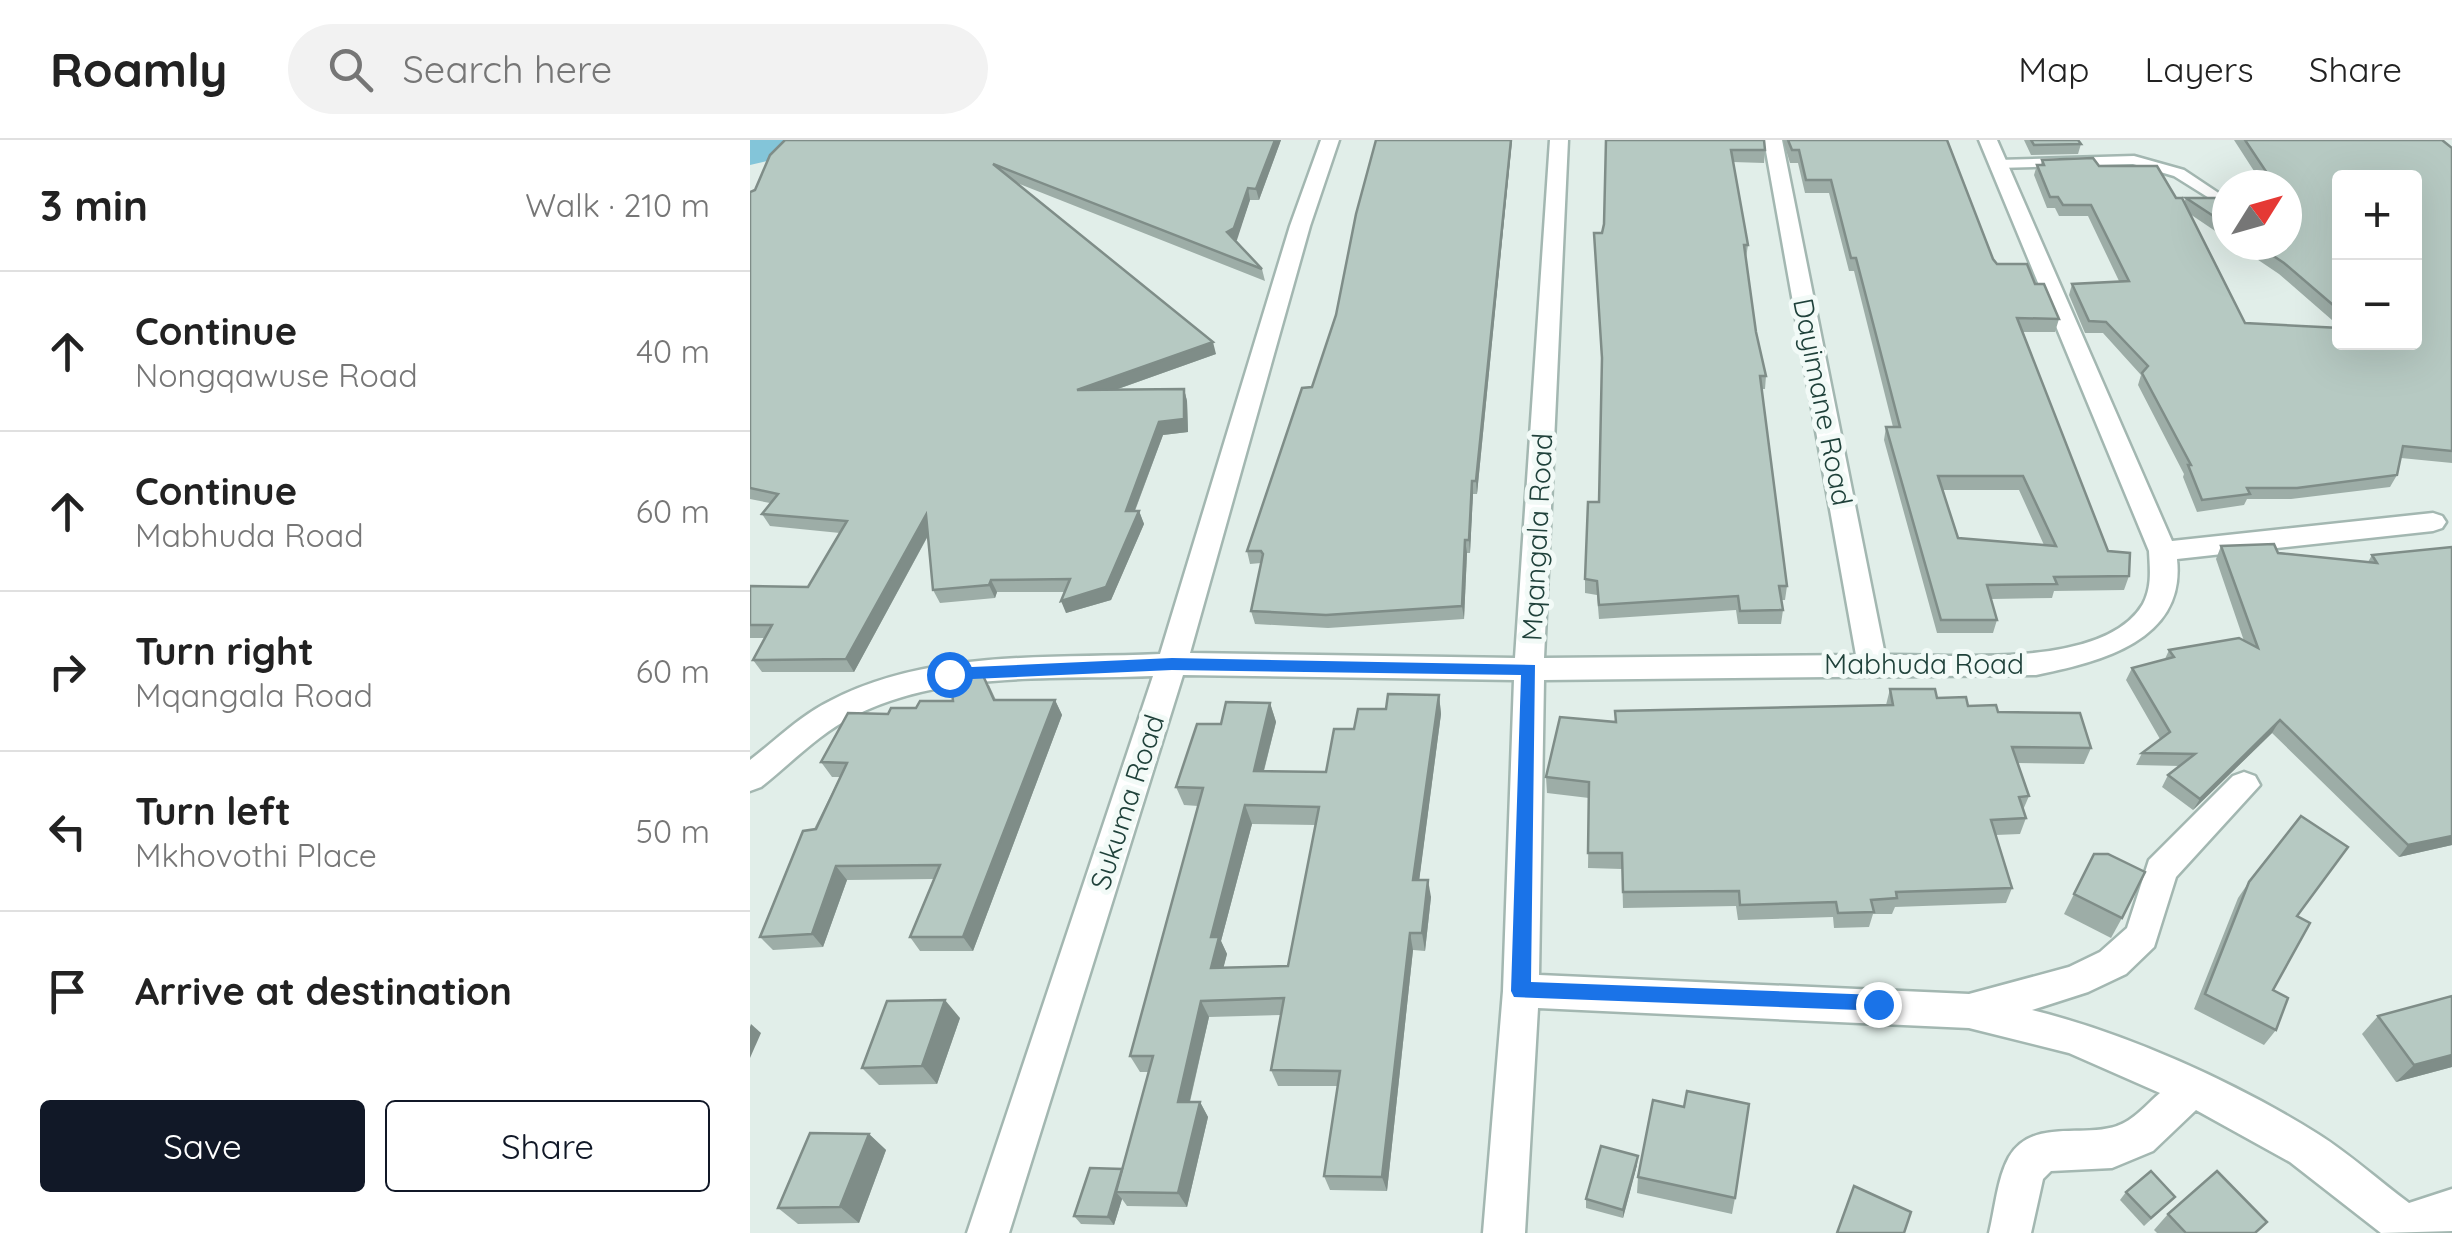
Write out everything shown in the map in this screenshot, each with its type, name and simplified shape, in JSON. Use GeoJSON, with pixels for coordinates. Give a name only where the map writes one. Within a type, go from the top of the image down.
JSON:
{"type":"FeatureCollection","features":[{"type":"Feature","properties":{"kind":"street","name":"Sukuma Road"},"geometry":{"type":"LineString","coordinates":[[988,1233],[1172,664],[1300,226],[1330,140]]}},
{"type":"Feature","properties":{"kind":"street","name":"Mqangala Road"},"geometry":{"type":"LineString","coordinates":[[1504,1233],[1521,991],[1529,669],[1560,140]]}},
{"type":"Feature","properties":{"kind":"street","name":"Dayimane Road"},"geometry":{"type":"LineString","coordinates":[[1774,140],[1872,664]]}},
{"type":"Feature","properties":{"kind":"street"},"geometry":{"type":"LineString","coordinates":[[1993,152],[2163,551],[2433,522]]}},
{"type":"Feature","properties":{"kind":"street","name":"Mabhuda Road"},"geometry":{"type":"LineString","coordinates":[[750,778],[838,710],[888,690],[949,674],[1172,664],[1529,669],[2036,664],[2098,651],[2146,620],[2164,586],[2163,551]]}},
{"type":"Feature","properties":{"kind":"street"},"geometry":{"type":"LineString","coordinates":[[1969,1011],[2075,982],[2113,963],[2142,936],[2161,870],[2244,785]]}},
{"type":"Feature","properties":{"kind":"street"},"geometry":{"type":"LineString","coordinates":[[1521,991],[1969,1011],[2072,1037],[2193,1088],[2304,1148],[2410,1229],[2452,1210]]}},
{"type":"Feature","properties":{"kind":"street"},"geometry":{"type":"LineString","coordinates":[[2010,1233],[2025,1168],[2043,1152],[2112,1148],[2140,1137],[2193,1088]]}},
{"type":"Feature","properties":{"kind":"lane"},"geometry":{"type":"LineString","coordinates":[[1993,152],[2150,162],[2179,173],[2212,194]]}},
{"type":"Feature","properties":{"kind":"building"},"geometry":{"type":"Polygon","coordinates":[[[785,140],[1275,140],[1256,189],[1248,188],[1234,228],[1227,232],[1262,269],[993,164],[1213,342],[1077,390],[1184,389],[1184,419],[1159,422],[1126,511],[1139,511],[1106,587],[1061,601],[1070,579],[991,580],[989,585],[933,590],[926,515],[846,659],[753,660],[772,625],[750,625],[750,586],[808,587],[847,521],[762,514],[778,494],[750,488],[750,192],[755,190],[770,155],[785,140]]]}},
{"type":"Feature","properties":{"kind":"building"},"geometry":{"type":"Polygon","coordinates":[[[1376,140],[1511,140],[1476,481],[1472,481],[1469,540],[1465,540],[1462,606],[1326,615],[1251,611],[1263,554],[1247,551],[1302,388],[1312,387],[1336,315],[1356,214],[1376,140]]]}},
{"type":"Feature","properties":{"kind":"building"},"geometry":{"type":"Polygon","coordinates":[[[1606,140],[1764,140],[1765,150],[1731,150],[1748,245],[1744,245],[1756,332],[1766,376],[1760,376],[1787,586],[1779,586],[1783,610],[1740,611],[1738,596],[1599,605],[1597,581],[1585,579],[1588,502],[1599,502],[1602,358],[1594,233],[1602,233],[1604,224],[1606,140]]]}},
{"type":"Feature","properties":{"kind":"building"},"geometry":{"type":"Polygon","coordinates":[[[1788,140],[1947,140],[1993,259],[1997,264],[2027,264],[2035,284],[2044,284],[2059,319],[2017,318],[2108,551],[2130,553],[2129,576],[2054,577],[2057,584],[1987,585],[1997,620],[1941,620],[1886,427],[1900,427],[1856,258],[1851,258],[1831,180],[1806,180],[1799,150],[1792,150],[1788,140]],[[1938,476],[1958,538],[2056,546],[2023,476],[1938,476]]]}},
{"type":"Feature","properties":{"kind":"building"},"geometry":{"type":"Polygon","coordinates":[[[2031,140],[2078,140],[2081,144],[2034,145],[2031,140]]]}},
{"type":"Feature","properties":{"kind":"building"},"geometry":{"type":"Polygon","coordinates":[[[2245,140],[2442,140],[2452,148],[2452,451],[2403,446],[2397,475],[2297,488],[2247,488],[2250,494],[2202,500],[2191,465],[2142,373],[2148,366],[2106,322],[2089,321],[2072,284],[2129,281],[2091,205],[2063,205],[2058,197],[2050,197],[2037,165],[2044,165],[2042,160],[2093,158],[2099,166],[2157,166],[2176,198],[2182,198],[2245,323],[2332,328],[2332,350],[2422,350],[2422,170],[2332,170],[2332,304],[2280,260],[2302,260],[2302,170],[2265,170],[2245,140]]]}},
{"type":"Feature","properties":{"kind":"building"},"geometry":{"type":"Polygon","coordinates":[[[2186,198],[2212,198],[2212,215],[2186,198]]]}},
{"type":"Feature","properties":{"kind":"building"},"geometry":{"type":"Polygon","coordinates":[[[2274,544],[2278,553],[2377,563],[2372,555],[2452,547],[2452,836],[2408,845],[2280,720],[2200,799],[2168,775],[2195,754],[2142,753],[2170,732],[2132,668],[2174,657],[2169,650],[2239,638],[2258,648],[2221,546],[2274,544]]]}},
{"type":"Feature","properties":{"kind":"building"},"geometry":{"type":"Polygon","coordinates":[[[981,671],[994,700],[1055,700],[963,937],[910,937],[940,865],[836,866],[812,934],[760,937],[803,831],[816,829],[847,763],[821,762],[848,713],[888,714],[891,708],[916,708],[920,701],[953,701],[952,692],[981,671]]]}},
{"type":"Feature","properties":{"kind":"building"},"geometry":{"type":"Polygon","coordinates":[[[1890,689],[1935,689],[1937,698],[1966,697],[1968,706],[1996,705],[1998,712],[2080,713],[2091,748],[2012,747],[2029,796],[2019,797],[2026,818],[1991,820],[2012,888],[1896,892],[1897,898],[1871,900],[1874,912],[1838,913],[1836,902],[1740,905],[1739,891],[1623,892],[1622,853],[1588,853],[1589,782],[1546,777],[1560,717],[1616,722],[1615,711],[1893,705],[1890,689]]]}},
{"type":"Feature","properties":{"kind":"building"},"geometry":{"type":"Polygon","coordinates":[[[1388,694],[1439,695],[1413,880],[1428,880],[1422,933],[1410,933],[1382,1177],[1324,1176],[1340,1071],[1271,1070],[1284,998],[1201,1001],[1178,1102],[1200,1102],[1178,1193],[1116,1192],[1153,1056],[1130,1056],[1203,788],[1176,787],[1197,724],[1221,724],[1226,702],[1270,703],[1254,771],[1326,772],[1334,729],[1354,729],[1358,709],[1386,709],[1388,694]],[[1245,805],[1211,937],[1219,937],[1211,968],[1288,966],[1319,807],[1245,805]]]}},
{"type":"Feature","properties":{"kind":"building"},"geometry":{"type":"Polygon","coordinates":[[[2301,816],[2348,847],[2297,916],[2310,923],[2273,990],[2288,998],[2276,1030],[2205,994],[2249,882],[2301,816]]]}},
{"type":"Feature","properties":{"kind":"building"},"geometry":{"type":"Polygon","coordinates":[[[2094,854],[2108,854],[2145,872],[2122,918],[2074,894],[2094,854]]]}},
{"type":"Feature","properties":{"kind":"building"},"geometry":{"type":"Polygon","coordinates":[[[2452,996],[2452,1055],[2414,1065],[2378,1016],[2452,996]]]}},
{"type":"Feature","properties":{"kind":"building"},"geometry":{"type":"Polygon","coordinates":[[[945,1000],[922,1066],[862,1068],[887,1001],[945,1000]]]}},
{"type":"Feature","properties":{"kind":"building"},"geometry":{"type":"Polygon","coordinates":[[[1687,1091],[1749,1104],[1735,1198],[1638,1177],[1653,1100],[1684,1107],[1687,1091]]]}},
{"type":"Feature","properties":{"kind":"building"},"geometry":{"type":"Polygon","coordinates":[[[810,1133],[869,1134],[840,1207],[778,1208],[810,1133]]]}},
{"type":"Feature","properties":{"kind":"building"},"geometry":{"type":"Polygon","coordinates":[[[1601,1146],[1638,1156],[1623,1210],[1586,1199],[1601,1146]]]}},
{"type":"Feature","properties":{"kind":"building"},"geometry":{"type":"Polygon","coordinates":[[[1090,1168],[1122,1169],[1108,1217],[1074,1216],[1090,1168]]]}},
{"type":"Feature","properties":{"kind":"building"},"geometry":{"type":"Polygon","coordinates":[[[2151,1171],[2175,1197],[2151,1218],[2126,1192],[2151,1171]]]}},
{"type":"Feature","properties":{"kind":"building"},"geometry":{"type":"Polygon","coordinates":[[[2217,1171],[2267,1222],[2255,1233],[2186,1233],[2168,1214],[2217,1171]]]}},
{"type":"Feature","properties":{"kind":"building"},"geometry":{"type":"Polygon","coordinates":[[[1854,1186],[1911,1212],[1904,1233],[1837,1233],[1854,1186]]]}},
{"type":"Feature","properties":{"kind":"waterway"},"geometry":{"type":"LineString","coordinates":[[750,151],[762,140]]}},
{"type":"Feature","properties":{"kind":"route"},"geometry":{"type":"LineString","coordinates":[[949,674],[1172,664],[1529,669],[1521,991],[1878,1004]]}}]}
